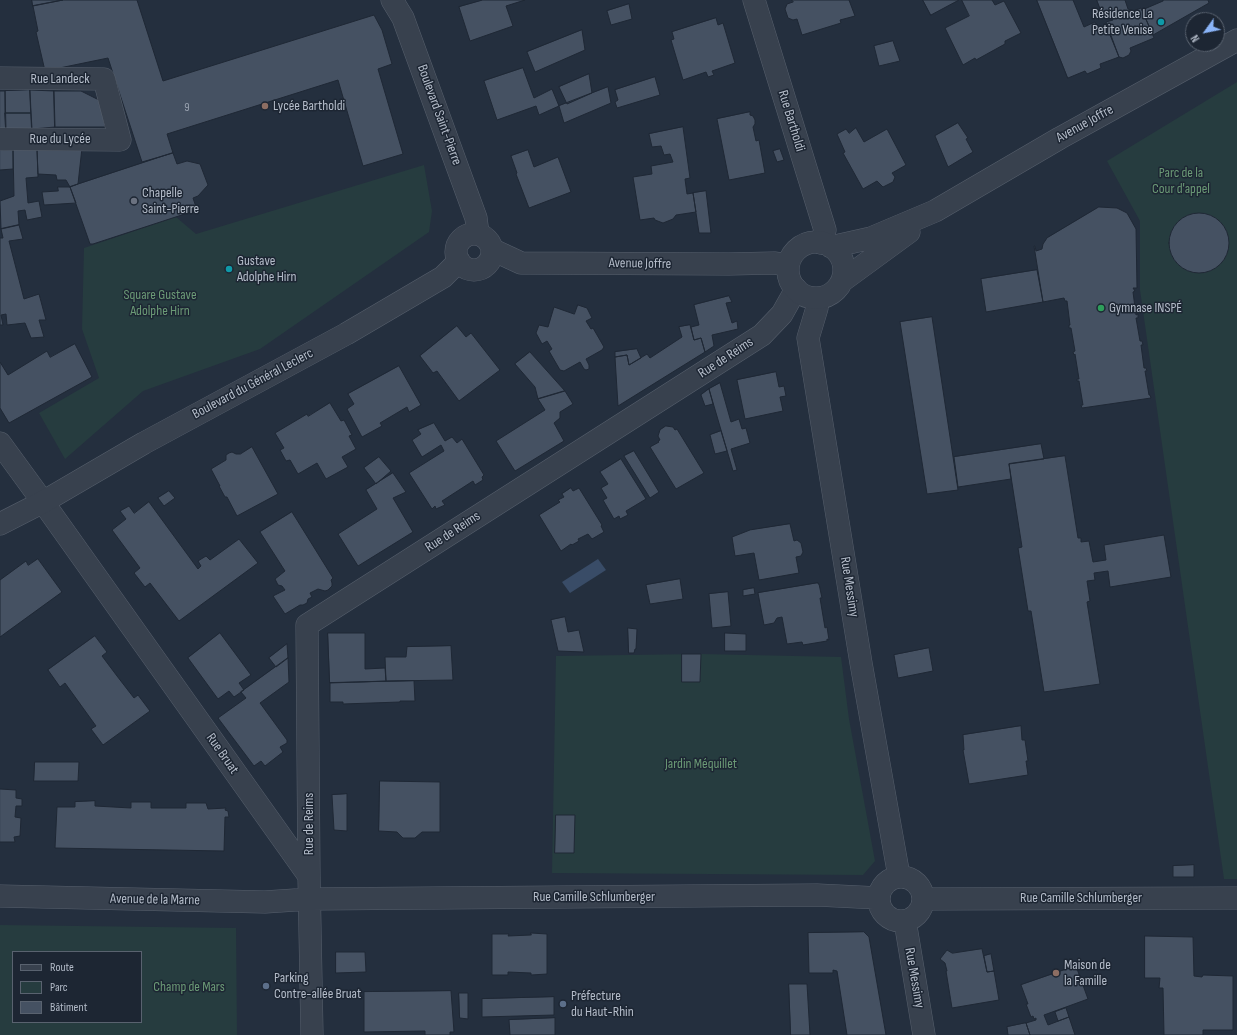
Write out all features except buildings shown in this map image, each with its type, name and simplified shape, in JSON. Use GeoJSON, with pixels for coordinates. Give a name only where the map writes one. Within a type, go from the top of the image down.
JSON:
{"type":"FeatureCollection","features":[{"type":"Feature","properties":{"kind":"street","name":"Boulevard Saint-Pierre"},"geometry":{"type":"LineString","coordinates":[[392,0],[403,18],[424,75],[476,218],[478,234]]}},
{"type":"Feature","properties":{"kind":"street","name":"Rue Bartholdi"},"geometry":{"type":"LineString","coordinates":[[754,0],[825,230],[826,245]]}},
{"type":"Feature","properties":{"kind":"street","name":"Avenue Joffre"},"geometry":{"type":"LineString","coordinates":[[826,245],[871,238],[934,211],[1060,138],[1237,40]]}},
{"type":"Feature","properties":{"kind":"street","name":"Rue Landeck"},"geometry":{"type":"LineString","coordinates":[[0,78],[104,78],[120,140]]}},
{"type":"Feature","properties":{"kind":"street","name":"Rue du Lycée"},"geometry":{"type":"LineString","coordinates":[[0,139],[120,140]]}},
{"type":"Feature","properties":{"kind":"street","name":"Avenue Joffre"},"geometry":{"type":"LineString","coordinates":[[842,281],[917,226],[934,211]]}},
{"type":"Feature","properties":{"kind":"street"},"geometry":{"type":"LineString","coordinates":[[478,234],[492,244],[493,250],[493,256],[486,267],[474,271],[468,270],[463,266],[458,261],[456,256],[458,244],[461,239],[466,236],[478,234]]}},
{"type":"Feature","properties":{"kind":"street"},"geometry":{"type":"LineString","coordinates":[[816,242],[826,245],[841,256],[844,266],[844,276],[840,285],[834,292],[826,297],[816,299],[807,297],[792,284],[788,275],[788,265],[792,256],[798,249],[807,244],[816,242]]}},
{"type":"Feature","properties":{"kind":"street","name":"Avenue Joffre"},"geometry":{"type":"LineString","coordinates":[[493,250],[521,262],[774,263],[788,265]]}},
{"type":"Feature","properties":{"kind":"street","name":"Boulevard du Général Leclerc"},"geometry":{"type":"LineString","coordinates":[[0,524],[43,502],[144,443],[346,334],[443,277],[458,261]]}},
{"type":"Feature","properties":{"kind":"street","name":"Rue de Reims"},"geometry":{"type":"LineString","coordinates":[[309,876],[307,625],[762,335],[782,314],[796,289]]}},
{"type":"Feature","properties":{"kind":"street","name":"Rue Messimy"},"geometry":{"type":"LineString","coordinates":[[816,299],[817,308],[808,338],[861,663],[899,876]]}},
{"type":"Feature","properties":{"kind":"street","name":"Rue Bruat"},"geometry":{"type":"LineString","coordinates":[[0,443],[309,876]]}},
{"type":"Feature","properties":{"kind":"street"},"geometry":{"type":"LineString","coordinates":[[309,876],[312,1035]]}},
{"type":"Feature","properties":{"kind":"street"},"geometry":{"type":"LineString","coordinates":[[899,876],[907,876],[914,879],[923,891],[923,905],[916,916],[905,921],[898,921],[886,916],[882,910],[879,898],[883,886],[893,878],[899,876]]}},
{"type":"Feature","properties":{"kind":"street","name":"Rue Camille Schlumberger"},"geometry":{"type":"LineString","coordinates":[[310,899],[809,895],[879,898]]}},
{"type":"Feature","properties":{"kind":"street","name":"Avenue de la Marne"},"geometry":{"type":"LineString","coordinates":[[0,896],[265,902],[310,899]]}},
{"type":"Feature","properties":{"kind":"street","name":"Rue Camille Schlumberger"},"geometry":{"type":"LineString","coordinates":[[924,899],[1237,898]]}},
{"type":"Feature","properties":{"kind":"street","name":"Rue Messimy"},"geometry":{"type":"LineString","coordinates":[[905,921],[924,1035]]}},
{"type":"Feature","properties":{"kind":"green space","name":"Parc de la Cour d'appel"},"geometry":{"type":"Polygon","coordinates":[[[1237,82],[1237,879],[1224,879],[1140,290],[1140,221],[1107,161],[1237,82]]]}},
{"type":"Feature","properties":{"kind":"green space","name":"Square Gustave Adolphe Hirn"},"geometry":{"type":"Polygon","coordinates":[[[424,165],[432,211],[429,232],[260,349],[143,391],[65,459],[39,413],[99,378],[82,329],[84,248],[176,217],[196,234],[424,165]]]}},
{"type":"Feature","properties":{"kind":"green space","name":"Jardin Méquillet"},"geometry":{"type":"Polygon","coordinates":[[[701,654],[841,657],[849,719],[875,861],[863,875],[552,873],[556,656],[701,654]]]}},
{"type":"Feature","properties":{"kind":"green space","name":"Champ de Mars"},"geometry":{"type":"Polygon","coordinates":[[[0,925],[236,928],[237,1035],[0,1035],[0,925]]]}},
{"type":"Feature","properties":{"kind":"water"},"geometry":{"type":"Polygon","coordinates":[[[598,559],[606,570],[570,593],[562,582],[598,559]]]}},
{"type":"Feature","properties":{"kind":"place","name":"Résidence La Petite Venise"},"geometry":{"type":"Point","coordinates":[1161,22]}},
{"type":"Feature","properties":{"kind":"place","name":"Lycée Bartholdi"},"geometry":{"type":"Point","coordinates":[265,106]}},
{"type":"Feature","properties":{"kind":"place","name":"Chapelle Saint-Pierre"},"geometry":{"type":"Point","coordinates":[134,201]}},
{"type":"Feature","properties":{"kind":"place","name":"Gustave Adolphe Hirn"},"geometry":{"type":"Point","coordinates":[229,269]}},
{"type":"Feature","properties":{"kind":"place","name":"Gymnase INSPÉ"},"geometry":{"type":"Point","coordinates":[1101,308]}},
{"type":"Feature","properties":{"kind":"place","name":"Maison de la Famille"},"geometry":{"type":"Point","coordinates":[1056,973]}},
{"type":"Feature","properties":{"kind":"place","name":"Parking Contre-allée Bruat"},"geometry":{"type":"Point","coordinates":[266,986]}},
{"type":"Feature","properties":{"kind":"place","name":"Préfecture du Haut-Rhin"},"geometry":{"type":"Point","coordinates":[563,1004]}}]}
